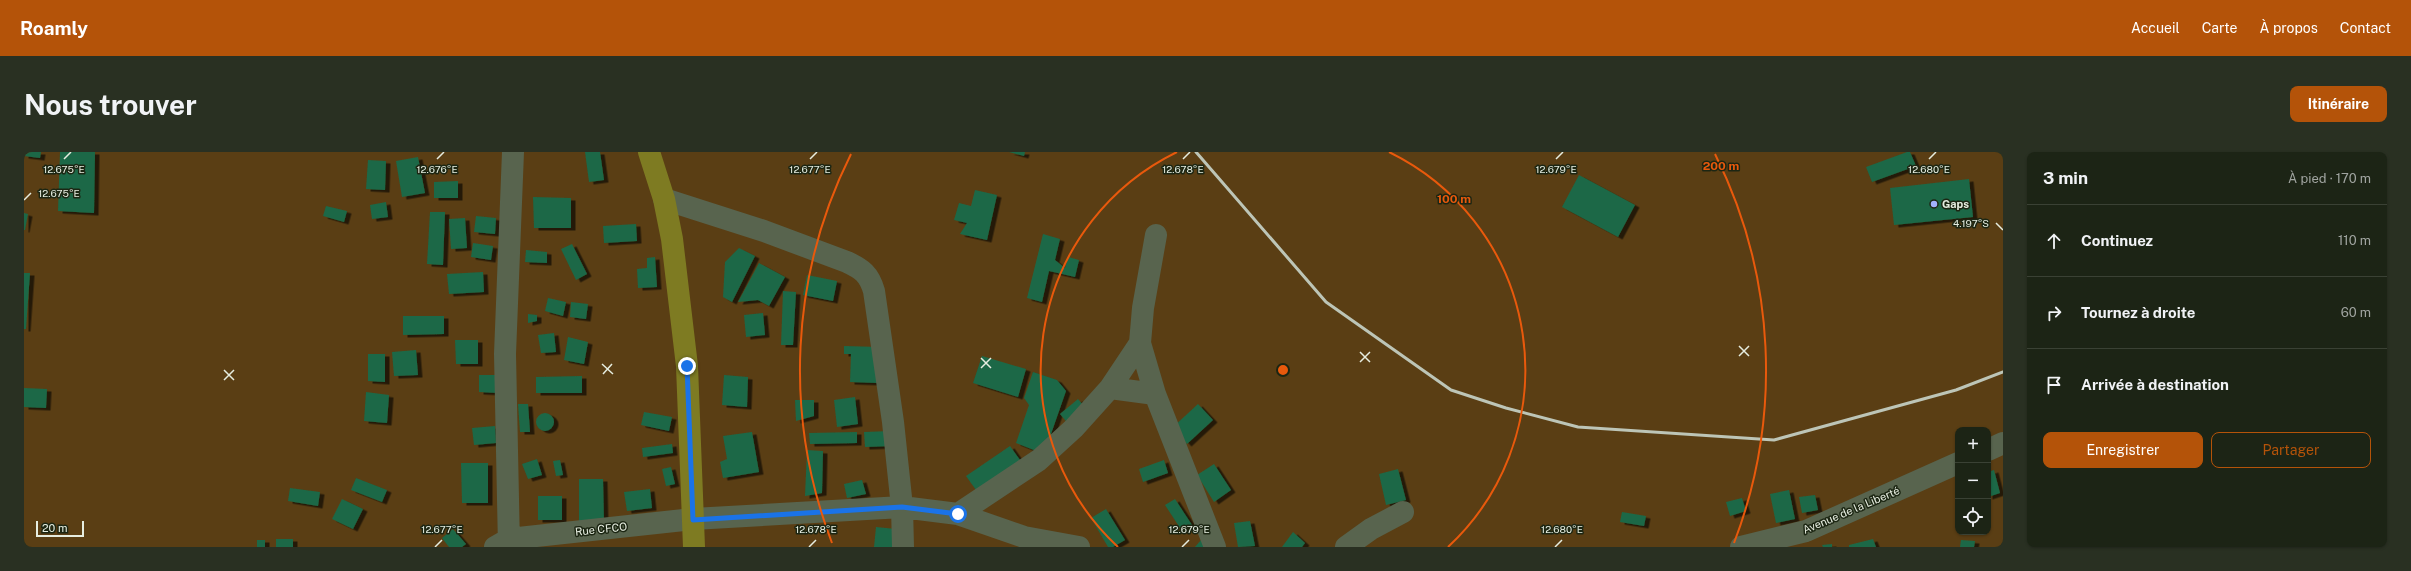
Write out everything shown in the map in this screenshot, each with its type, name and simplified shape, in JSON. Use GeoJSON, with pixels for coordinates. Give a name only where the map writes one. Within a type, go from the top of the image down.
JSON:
{"type":"FeatureCollection","features":[{"type":"Feature","properties":{"kind":"main road"},"geometry":{"type":"LineString","coordinates":[[649,152],[664,199],[672,239],[687,366],[694,547]]}},
{"type":"Feature","properties":{"kind":"street"},"geometry":{"type":"LineString","coordinates":[[505,544],[505,354],[513,152]]}},
{"type":"Feature","properties":{"kind":"street"},"geometry":{"type":"LineString","coordinates":[[664,199],[764,231],[847,262],[860,268],[870,276],[874,291],[893,422],[902,507],[903,547]]}},
{"type":"Feature","properties":{"kind":"street"},"geometry":{"type":"LineString","coordinates":[[1156,235],[1143,308],[1140,343],[1155,394],[1215,547]]}},
{"type":"Feature","properties":{"kind":"street"},"geometry":{"type":"LineString","coordinates":[[958,514],[1039,460],[1074,428],[1110,388],[1140,343]]}},
{"type":"Feature","properties":{"kind":"street"},"geometry":{"type":"LineString","coordinates":[[1110,388],[1155,394]]}},
{"type":"Feature","properties":{"kind":"street"},"geometry":{"type":"LineString","coordinates":[[1991,449],[2003,443]]}},
{"type":"Feature","properties":{"kind":"street","name":"Avenue de la Liberté"},"geometry":{"type":"LineString","coordinates":[[1741,547],[1805,539],[1955,464]]}},
{"type":"Feature","properties":{"kind":"street","name":"Rue CFCO"},"geometry":{"type":"LineString","coordinates":[[505,544],[693,520],[902,507],[958,514],[1024,537],[1079,547]]}},
{"type":"Feature","properties":{"kind":"street"},"geometry":{"type":"LineString","coordinates":[[1346,547],[1371,529],[1403,512]]}},
{"type":"Feature","properties":{"kind":"street"},"geometry":{"type":"LineString","coordinates":[[997,528],[1006,547]]}},
{"type":"Feature","properties":{"kind":"shaded area"},"geometry":{"type":"Polygon","coordinates":[[[24,152],[2003,152],[2003,547],[24,547],[24,152]]]}},
{"type":"Feature","properties":{"kind":"building"},"geometry":{"type":"Polygon","coordinates":[[[24,152],[41,152],[40,158],[24,156],[24,152]]]}},
{"type":"Feature","properties":{"kind":"building"},"geometry":{"type":"Polygon","coordinates":[[[60,152],[95,152],[94,213],[58,211],[60,152]]]}},
{"type":"Feature","properties":{"kind":"building"},"geometry":{"type":"Polygon","coordinates":[[[585,152],[600,152],[604,180],[589,182],[585,152]]]}},
{"type":"Feature","properties":{"kind":"building"},"geometry":{"type":"Polygon","coordinates":[[[1009,152],[1025,152],[1024,156],[1009,152]]]}},
{"type":"Feature","properties":{"kind":"building"},"geometry":{"type":"Polygon","coordinates":[[[1910,152],[1916,166],[1872,182],[1866,167],[1910,152]]]}},
{"type":"Feature","properties":{"kind":"building"},"geometry":{"type":"Polygon","coordinates":[[[418,157],[425,193],[402,197],[396,161],[418,157]]]}},
{"type":"Feature","properties":{"kind":"building"},"geometry":{"type":"Polygon","coordinates":[[[368,160],[386,161],[385,190],[366,189],[368,160]]]}},
{"type":"Feature","properties":{"kind":"building"},"geometry":{"type":"Polygon","coordinates":[[[1579,175],[1635,205],[1618,237],[1562,207],[1579,175]]]}},
{"type":"Feature","properties":{"kind":"building"},"geometry":{"type":"Polygon","coordinates":[[[1969,179],[1973,217],[1894,225],[1890,188],[1969,179]]]}},
{"type":"Feature","properties":{"kind":"building"},"geometry":{"type":"Polygon","coordinates":[[[458,181],[458,198],[434,198],[434,182],[458,181]]]}},
{"type":"Feature","properties":{"kind":"building"},"geometry":{"type":"Polygon","coordinates":[[[975,190],[997,195],[987,240],[960,234],[967,223],[954,220],[959,203],[971,206],[975,190]]]}},
{"type":"Feature","properties":{"kind":"building"},"geometry":{"type":"Polygon","coordinates":[[[533,197],[571,198],[571,228],[534,228],[533,197]]]}},
{"type":"Feature","properties":{"kind":"building"},"geometry":{"type":"Polygon","coordinates":[[[386,202],[388,217],[372,219],[370,205],[386,202]]]}},
{"type":"Feature","properties":{"kind":"building"},"geometry":{"type":"Polygon","coordinates":[[[326,206],[347,211],[344,222],[323,216],[326,206]]]}},
{"type":"Feature","properties":{"kind":"building"},"geometry":{"type":"Polygon","coordinates":[[[430,212],[445,212],[443,265],[427,264],[430,212]]]}},
{"type":"Feature","properties":{"kind":"building"},"geometry":{"type":"Polygon","coordinates":[[[24,213],[28,214],[25,230],[24,230],[24,213]]]}},
{"type":"Feature","properties":{"kind":"building"},"geometry":{"type":"Polygon","coordinates":[[[476,216],[496,218],[495,234],[474,232],[476,216]]]}},
{"type":"Feature","properties":{"kind":"building"},"geometry":{"type":"Polygon","coordinates":[[[465,218],[467,248],[451,249],[449,219],[465,218]]]}},
{"type":"Feature","properties":{"kind":"building"},"geometry":{"type":"Polygon","coordinates":[[[636,224],[637,241],[604,243],[603,226],[636,224]]]}},
{"type":"Feature","properties":{"kind":"building"},"geometry":{"type":"Polygon","coordinates":[[[1043,234],[1060,239],[1055,260],[1065,268],[1068,257],[1079,260],[1075,277],[1049,271],[1042,302],[1027,298],[1043,234]]]}},
{"type":"Feature","properties":{"kind":"building"},"geometry":{"type":"Polygon","coordinates":[[[473,243],[493,246],[491,260],[471,257],[473,243]]]}},
{"type":"Feature","properties":{"kind":"building"},"geometry":{"type":"Polygon","coordinates":[[[572,244],[587,274],[576,280],[561,249],[572,244]]]}},
{"type":"Feature","properties":{"kind":"building"},"geometry":{"type":"Polygon","coordinates":[[[739,248],[755,256],[732,302],[723,297],[725,262],[739,248]]]}},
{"type":"Feature","properties":{"kind":"building"},"geometry":{"type":"Polygon","coordinates":[[[526,250],[547,252],[547,263],[525,262],[526,250]]]}},
{"type":"Feature","properties":{"kind":"building"},"geometry":{"type":"Polygon","coordinates":[[[655,257],[657,287],[638,288],[637,269],[647,268],[647,258],[655,257]]]}},
{"type":"Feature","properties":{"kind":"building"},"geometry":{"type":"Polygon","coordinates":[[[759,263],[785,277],[769,306],[758,300],[738,302],[759,263]]]}},
{"type":"Feature","properties":{"kind":"building"},"geometry":{"type":"Polygon","coordinates":[[[483,272],[484,292],[449,294],[447,274],[483,272]]]}},
{"type":"Feature","properties":{"kind":"building"},"geometry":{"type":"Polygon","coordinates":[[[24,273],[30,273],[26,329],[24,329],[24,273]]]}},
{"type":"Feature","properties":{"kind":"building"},"geometry":{"type":"Polygon","coordinates":[[[807,275],[837,281],[833,301],[803,295],[807,275]]]}},
{"type":"Feature","properties":{"kind":"building"},"geometry":{"type":"Polygon","coordinates":[[[783,291],[796,292],[793,345],[781,345],[783,291]]]}},
{"type":"Feature","properties":{"kind":"building"},"geometry":{"type":"Polygon","coordinates":[[[548,298],[566,302],[563,316],[545,311],[548,298]]]}},
{"type":"Feature","properties":{"kind":"building"},"geometry":{"type":"Polygon","coordinates":[[[571,302],[588,304],[586,319],[570,317],[571,302]]]}},
{"type":"Feature","properties":{"kind":"building"},"geometry":{"type":"Polygon","coordinates":[[[763,313],[765,335],[746,337],[744,315],[763,313]]]}},
{"type":"Feature","properties":{"kind":"building"},"geometry":{"type":"Polygon","coordinates":[[[528,314],[537,315],[537,321],[528,323],[528,314]]]}},
{"type":"Feature","properties":{"kind":"building"},"geometry":{"type":"Polygon","coordinates":[[[403,316],[444,316],[444,334],[403,335],[403,316]]]}},
{"type":"Feature","properties":{"kind":"building"},"geometry":{"type":"Polygon","coordinates":[[[554,333],[556,352],[541,353],[538,335],[554,333]]]}},
{"type":"Feature","properties":{"kind":"building"},"geometry":{"type":"Polygon","coordinates":[[[568,337],[588,342],[584,364],[564,360],[568,337]]]}},
{"type":"Feature","properties":{"kind":"building"},"geometry":{"type":"Polygon","coordinates":[[[455,340],[478,340],[478,364],[456,364],[455,340]]]}},
{"type":"Feature","properties":{"kind":"building"},"geometry":{"type":"Polygon","coordinates":[[[844,346],[879,347],[878,383],[850,382],[851,354],[844,354],[844,346]]]}},
{"type":"Feature","properties":{"kind":"building"},"geometry":{"type":"Polygon","coordinates":[[[416,350],[418,375],[394,376],[392,352],[416,350]]]}},
{"type":"Feature","properties":{"kind":"building"},"geometry":{"type":"Polygon","coordinates":[[[368,354],[385,354],[385,382],[368,381],[368,354]]]}},
{"type":"Feature","properties":{"kind":"building"},"geometry":{"type":"Polygon","coordinates":[[[982,356],[1026,369],[1018,397],[973,383],[982,356]]]}},
{"type":"Feature","properties":{"kind":"building"},"geometry":{"type":"Polygon","coordinates":[[[1033,372],[1057,380],[1066,391],[1044,454],[1016,443],[1029,405],[1024,398],[1033,372]]]}},
{"type":"Feature","properties":{"kind":"building"},"geometry":{"type":"Polygon","coordinates":[[[479,375],[498,375],[498,393],[479,392],[479,375]]]}},
{"type":"Feature","properties":{"kind":"building"},"geometry":{"type":"Polygon","coordinates":[[[724,375],[748,377],[747,407],[722,405],[724,375]]]}},
{"type":"Feature","properties":{"kind":"building"},"geometry":{"type":"Polygon","coordinates":[[[582,376],[582,393],[536,393],[536,377],[582,376]]]}},
{"type":"Feature","properties":{"kind":"building"},"geometry":{"type":"Polygon","coordinates":[[[24,388],[47,389],[46,408],[24,407],[24,388]]]}},
{"type":"Feature","properties":{"kind":"building"},"geometry":{"type":"Polygon","coordinates":[[[366,392],[389,395],[387,423],[364,421],[366,392]]]}},
{"type":"Feature","properties":{"kind":"building"},"geometry":{"type":"Polygon","coordinates":[[[855,397],[858,424],[837,427],[834,400],[855,397]]]}},
{"type":"Feature","properties":{"kind":"building"},"geometry":{"type":"Polygon","coordinates":[[[1078,399],[1088,411],[1070,426],[1060,414],[1078,399]]]}},
{"type":"Feature","properties":{"kind":"building"},"geometry":{"type":"Polygon","coordinates":[[[795,400],[814,400],[814,416],[796,421],[795,400]]]}},
{"type":"Feature","properties":{"kind":"building"},"geometry":{"type":"Polygon","coordinates":[[[518,404],[528,404],[530,432],[520,432],[518,404]]]}},
{"type":"Feature","properties":{"kind":"building"},"geometry":{"type":"Polygon","coordinates":[[[1198,404],[1213,420],[1187,444],[1172,428],[1198,404]]]}},
{"type":"Feature","properties":{"kind":"building"},"geometry":{"type":"Polygon","coordinates":[[[644,412],[672,417],[669,431],[641,425],[644,412]]]}},
{"type":"Feature","properties":{"kind":"building"},"geometry":{"type":"Polygon","coordinates":[[[545,413],[551,416],[554,422],[551,428],[545,431],[539,428],[536,422],[539,416],[545,413]]]}},
{"type":"Feature","properties":{"kind":"building"},"geometry":{"type":"Polygon","coordinates":[[[495,426],[496,443],[474,445],[472,428],[495,426]]]}},
{"type":"Feature","properties":{"kind":"building"},"geometry":{"type":"Polygon","coordinates":[[[891,431],[891,446],[865,447],[864,432],[891,431]]]}},
{"type":"Feature","properties":{"kind":"building"},"geometry":{"type":"Polygon","coordinates":[[[752,432],[759,472],[723,478],[720,462],[727,459],[723,436],[752,432]]]}},
{"type":"Feature","properties":{"kind":"building"},"geometry":{"type":"Polygon","coordinates":[[[857,432],[857,443],[810,444],[809,433],[857,432]]]}},
{"type":"Feature","properties":{"kind":"building"},"geometry":{"type":"Polygon","coordinates":[[[672,444],[673,453],[643,457],[642,448],[672,444]]]}},
{"type":"Feature","properties":{"kind":"building"},"geometry":{"type":"Polygon","coordinates":[[[1010,446],[1025,467],[981,497],[966,476],[1010,446]]]}},
{"type":"Feature","properties":{"kind":"building"},"geometry":{"type":"Polygon","coordinates":[[[807,450],[823,451],[822,493],[805,496],[807,450]]]}},
{"type":"Feature","properties":{"kind":"building"},"geometry":{"type":"Polygon","coordinates":[[[537,459],[542,475],[528,479],[522,464],[537,459]]]}},
{"type":"Feature","properties":{"kind":"building"},"geometry":{"type":"Polygon","coordinates":[[[560,460],[563,475],[556,476],[553,461],[560,460]]]}},
{"type":"Feature","properties":{"kind":"building"},"geometry":{"type":"Polygon","coordinates":[[[1164,460],[1168,473],[1143,482],[1139,469],[1164,460]]]}},
{"type":"Feature","properties":{"kind":"building"},"geometry":{"type":"Polygon","coordinates":[[[461,463],[488,463],[488,503],[462,503],[461,463]]]}},
{"type":"Feature","properties":{"kind":"building"},"geometry":{"type":"Polygon","coordinates":[[[1214,464],[1231,490],[1214,502],[1197,475],[1214,464]]]}},
{"type":"Feature","properties":{"kind":"building"},"geometry":{"type":"Polygon","coordinates":[[[671,467],[675,484],[666,486],[662,469],[671,467]]]}},
{"type":"Feature","properties":{"kind":"building"},"geometry":{"type":"Polygon","coordinates":[[[1398,469],[1406,500],[1386,505],[1379,474],[1398,469]]]}},
{"type":"Feature","properties":{"kind":"building"},"geometry":{"type":"Polygon","coordinates":[[[1994,470],[2000,493],[1991,496],[1991,471],[1994,470]]]}},
{"type":"Feature","properties":{"kind":"building"},"geometry":{"type":"Polygon","coordinates":[[[356,478],[387,490],[382,502],[351,490],[356,478]]]}},
{"type":"Feature","properties":{"kind":"building"},"geometry":{"type":"Polygon","coordinates":[[[579,479],[603,479],[604,523],[579,523],[579,479]]]}},
{"type":"Feature","properties":{"kind":"building"},"geometry":{"type":"Polygon","coordinates":[[[862,480],[866,494],[847,498],[844,484],[862,480]]]}},
{"type":"Feature","properties":{"kind":"building"},"geometry":{"type":"Polygon","coordinates":[[[290,488],[320,492],[318,506],[288,501],[290,488]]]}},
{"type":"Feature","properties":{"kind":"building"},"geometry":{"type":"Polygon","coordinates":[[[650,489],[652,508],[627,511],[624,492],[650,489]]]}},
{"type":"Feature","properties":{"kind":"building"},"geometry":{"type":"Polygon","coordinates":[[[1789,490],[1795,519],[1776,523],[1770,494],[1789,490]]]}},
{"type":"Feature","properties":{"kind":"building"},"geometry":{"type":"Polygon","coordinates":[[[1815,495],[1818,510],[1802,513],[1799,497],[1815,495]]]}},
{"type":"Feature","properties":{"kind":"building"},"geometry":{"type":"Polygon","coordinates":[[[538,496],[562,496],[562,520],[538,520],[538,496]]]}},
{"type":"Feature","properties":{"kind":"building"},"geometry":{"type":"Polygon","coordinates":[[[1742,498],[1746,511],[1730,516],[1726,502],[1742,498]]]}},
{"type":"Feature","properties":{"kind":"building"},"geometry":{"type":"Polygon","coordinates":[[[342,499],[363,509],[353,529],[332,519],[342,499]]]}},
{"type":"Feature","properties":{"kind":"building"},"geometry":{"type":"Polygon","coordinates":[[[1175,499],[1192,525],[1182,531],[1165,505],[1175,499]]]}},
{"type":"Feature","properties":{"kind":"building"},"geometry":{"type":"Polygon","coordinates":[[[1106,509],[1125,540],[1113,547],[1108,547],[1091,518],[1106,509]]]}},
{"type":"Feature","properties":{"kind":"building"},"geometry":{"type":"Polygon","coordinates":[[[1622,512],[1646,516],[1644,526],[1620,522],[1622,512]]]}},
{"type":"Feature","properties":{"kind":"building"},"geometry":{"type":"Polygon","coordinates":[[[1250,521],[1255,546],[1238,547],[1234,523],[1250,521]]]}},
{"type":"Feature","properties":{"kind":"building"},"geometry":{"type":"Polygon","coordinates":[[[876,527],[896,529],[894,547],[874,547],[876,527]]]}},
{"type":"Feature","properties":{"kind":"building"},"geometry":{"type":"Polygon","coordinates":[[[453,529],[466,544],[462,547],[449,547],[442,538],[453,529]]]}},
{"type":"Feature","properties":{"kind":"building"},"geometry":{"type":"Polygon","coordinates":[[[1293,532],[1305,543],[1302,547],[1282,547],[1293,532]]]}},
{"type":"Feature","properties":{"kind":"building"},"geometry":{"type":"Polygon","coordinates":[[[276,539],[293,539],[293,547],[276,547],[276,539]]]}},
{"type":"Feature","properties":{"kind":"building"},"geometry":{"type":"Polygon","coordinates":[[[1873,539],[1876,547],[1849,547],[1849,545],[1873,539]]]}},
{"type":"Feature","properties":{"kind":"building"},"geometry":{"type":"Polygon","coordinates":[[[257,540],[265,540],[265,547],[257,547],[257,540]]]}},
{"type":"Feature","properties":{"kind":"building"},"geometry":{"type":"Polygon","coordinates":[[[1201,540],[1210,547],[1195,547],[1201,540]]]}},
{"type":"Feature","properties":{"kind":"building"},"geometry":{"type":"Polygon","coordinates":[[[1961,540],[1975,541],[1974,547],[1960,547],[1961,540]]]}},
{"type":"Feature","properties":{"kind":"building"},"geometry":{"type":"Polygon","coordinates":[[[1832,544],[1832,547],[1823,547],[1822,545],[1832,544]]]}},
{"type":"Feature","properties":{"kind":"railway"},"geometry":{"type":"LineString","coordinates":[[1196,152],[1326,302],[1451,390],[1506,408],[1578,427],[1774,440],[1956,390],[2003,372]]}},
{"type":"Feature","properties":{"kind":"place","name":"Gaps"},"geometry":{"type":"Point","coordinates":[1934,204]}},
{"type":"Feature","properties":{"kind":"route"},"geometry":{"type":"LineString","coordinates":[[687,366],[693,520],[902,507],[958,514]]}}]}
